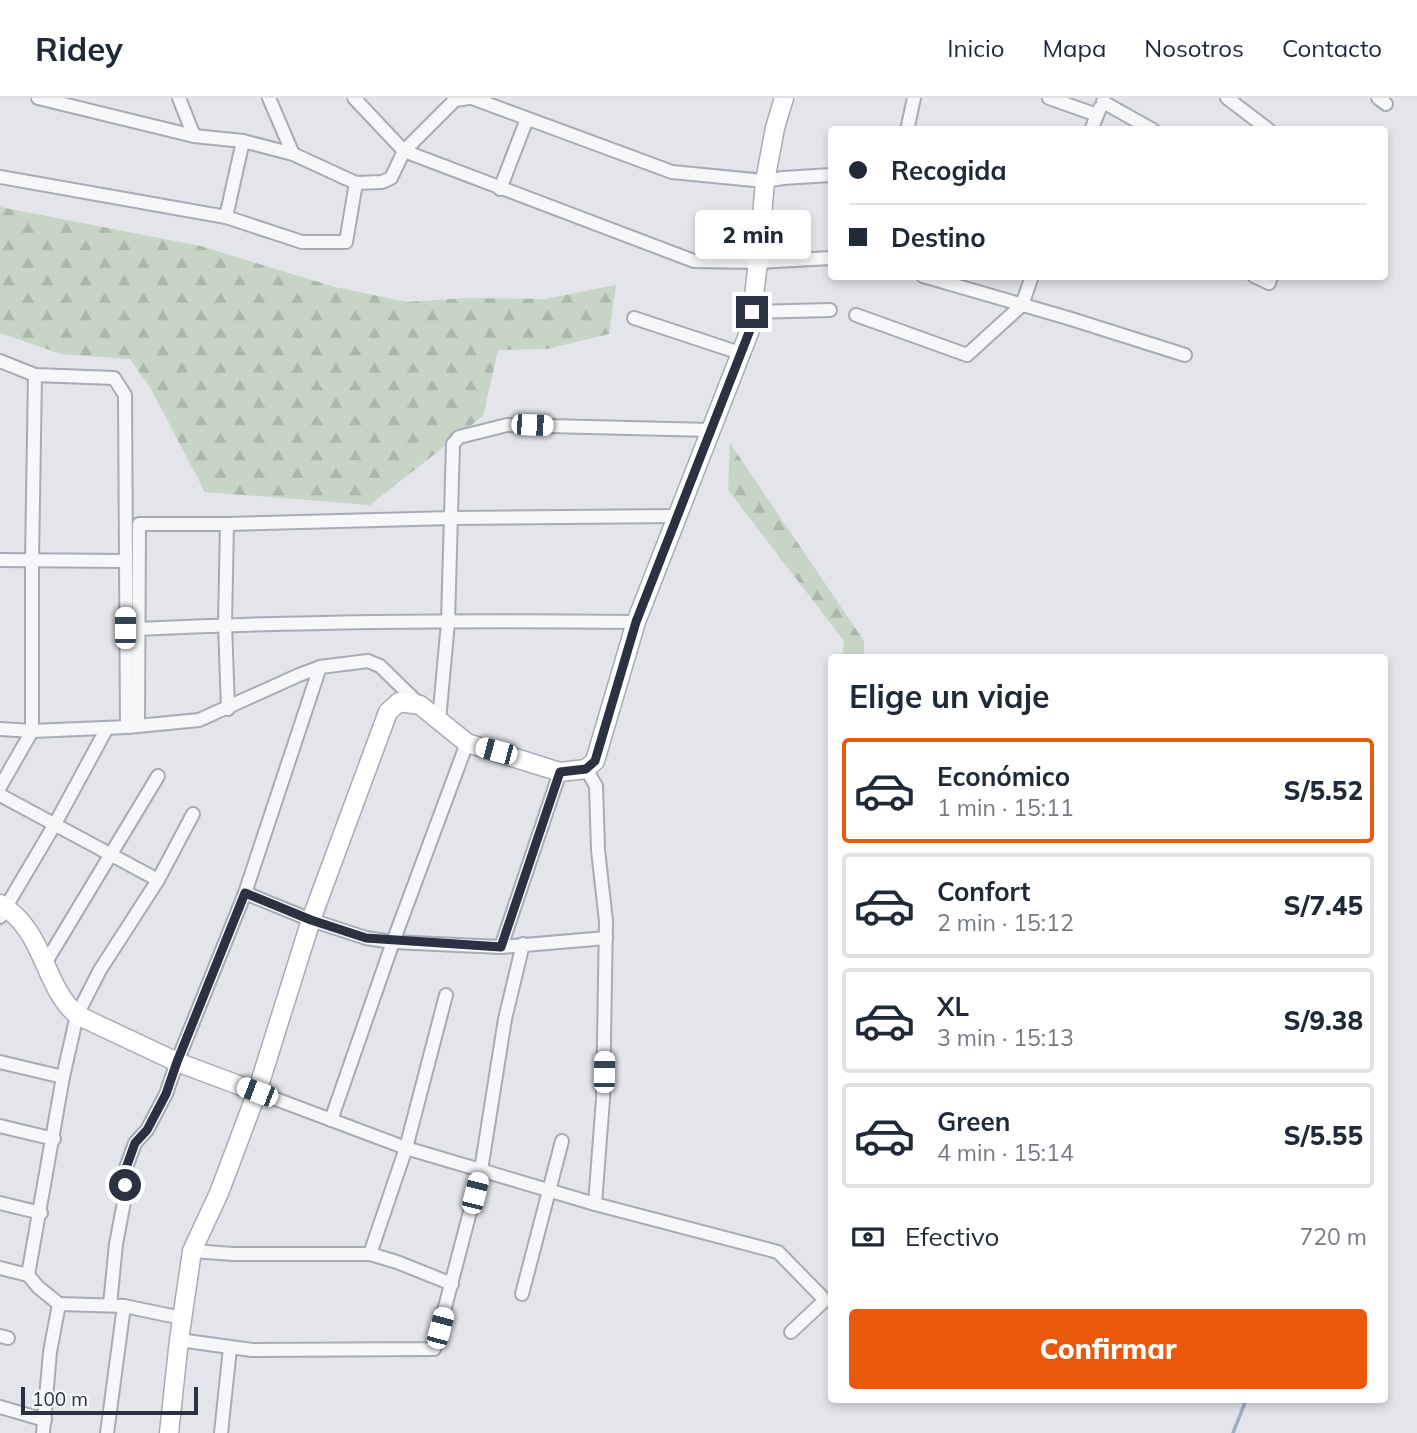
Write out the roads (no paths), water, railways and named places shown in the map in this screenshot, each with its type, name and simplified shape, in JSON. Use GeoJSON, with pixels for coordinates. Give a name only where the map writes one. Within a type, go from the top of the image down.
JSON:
{"type":"FeatureCollection","features":[{"type":"Feature","properties":{"kind":"street"},"geometry":{"type":"LineString","coordinates":[[38,98],[194,136],[243,141],[293,154],[356,183],[382,182],[391,177],[404,152],[455,100],[470,98],[672,172],[765,181],[828,176]]}},
{"type":"Feature","properties":{"kind":"street"},"geometry":{"type":"LineString","coordinates":[[179,98],[194,136]]}},
{"type":"Feature","properties":{"kind":"street"},"geometry":{"type":"LineString","coordinates":[[269,98],[293,154]]}},
{"type":"Feature","properties":{"kind":"street"},"geometry":{"type":"LineString","coordinates":[[354,98],[404,152],[694,261],[758,262],[828,258]]}},
{"type":"Feature","properties":{"kind":"street"},"geometry":{"type":"LineString","coordinates":[[908,126],[914,98]]}},
{"type":"Feature","properties":{"kind":"street"},"geometry":{"type":"LineString","coordinates":[[1049,98],[1097,115]]}},
{"type":"Feature","properties":{"kind":"street"},"geometry":{"type":"LineString","coordinates":[[1227,98],[1264,126]]}},
{"type":"Feature","properties":{"kind":"street"},"geometry":{"type":"LineString","coordinates":[[0,729],[32,731],[107,728],[199,720],[320,667],[368,661],[380,666],[467,743],[560,772],[586,769],[595,761],[636,622],[750,330],[765,181],[779,99]]}},
{"type":"Feature","properties":{"kind":"street"},"geometry":{"type":"LineString","coordinates":[[1093,126],[1104,100],[1146,126]]}},
{"type":"Feature","properties":{"kind":"street"},"geometry":{"type":"LineString","coordinates":[[500,189],[527,118]]}},
{"type":"Feature","properties":{"kind":"street"},"geometry":{"type":"LineString","coordinates":[[226,217],[243,141]]}},
{"type":"Feature","properties":{"kind":"street"},"geometry":{"type":"LineString","coordinates":[[0,177],[226,217],[302,242],[346,242],[356,183]]}},
{"type":"Feature","properties":{"kind":"street"},"geometry":{"type":"LineString","coordinates":[[937,280],[1185,355]]}},
{"type":"Feature","properties":{"kind":"street"},"geometry":{"type":"LineString","coordinates":[[856,315],[967,355],[1022,305],[1031,280]]}},
{"type":"Feature","properties":{"kind":"street"},"geometry":{"type":"LineString","coordinates":[[752,312],[830,310]]}},
{"type":"Feature","properties":{"kind":"street"},"geometry":{"type":"LineString","coordinates":[[634,318],[740,353]]}},
{"type":"Feature","properties":{"kind":"street"},"geometry":{"type":"LineString","coordinates":[[0,361],[36,375],[114,378],[125,395],[126,561],[133,726]]}},
{"type":"Feature","properties":{"kind":"street"},"geometry":{"type":"LineString","coordinates":[[0,787],[32,731],[36,375]]}},
{"type":"Feature","properties":{"kind":"street"},"geometry":{"type":"LineString","coordinates":[[439,721],[448,622],[453,444],[459,436],[506,425],[711,430]]}},
{"type":"Feature","properties":{"kind":"street"},"geometry":{"type":"LineString","coordinates":[[133,726],[139,524],[677,516]]}},
{"type":"Feature","properties":{"kind":"street"},"geometry":{"type":"LineString","coordinates":[[227,524],[225,624],[228,709]]}},
{"type":"Feature","properties":{"kind":"street"},"geometry":{"type":"LineString","coordinates":[[0,560],[126,561]]}},
{"type":"Feature","properties":{"kind":"street"},"geometry":{"type":"LineString","coordinates":[[137,629],[225,624],[636,622]]}},
{"type":"Feature","properties":{"kind":"street"},"geometry":{"type":"LineString","coordinates":[[110,1305],[126,1168],[135,1143],[147,1130],[166,1094],[245,893],[320,667]]}},
{"type":"Feature","properties":{"kind":"street"},"geometry":{"type":"LineString","coordinates":[[169,1433],[192,1251],[219,1193],[257,1092],[311,920],[388,712],[399,702],[421,705]]}},
{"type":"Feature","properties":{"kind":"street"},"geometry":{"type":"LineString","coordinates":[[107,728],[55,824],[2,910],[24,925],[46,962],[65,1005],[77,1015],[177,1062],[405,1148],[595,1205],[778,1252],[823,1297],[823,1301],[792,1332]]}},
{"type":"Feature","properties":{"kind":"street"},"geometry":{"type":"LineString","coordinates":[[331,1119],[467,743]]}},
{"type":"Feature","properties":{"kind":"street"},"geometry":{"type":"LineString","coordinates":[[586,769],[596,786],[598,850],[606,938],[603,1099],[595,1205]]}},
{"type":"Feature","properties":{"kind":"street"},"geometry":{"type":"LineString","coordinates":[[501,947],[560,772]]}},
{"type":"Feature","properties":{"kind":"street"},"geometry":{"type":"LineString","coordinates":[[46,962],[158,776]]}},
{"type":"Feature","properties":{"kind":"street"},"geometry":{"type":"LineString","coordinates":[[0,795],[158,880]]}},
{"type":"Feature","properties":{"kind":"street"},"geometry":{"type":"LineString","coordinates":[[28,1275],[63,1077],[77,1015],[100,970],[158,880],[193,814]]}},
{"type":"Feature","properties":{"kind":"street"},"geometry":{"type":"LineString","coordinates":[[245,893],[311,920],[366,938],[393,942],[501,947],[606,938]]}},
{"type":"Feature","properties":{"kind":"street"},"geometry":{"type":"LineString","coordinates":[[179,1340],[230,1348],[434,1349],[481,1170],[505,1019],[523,944]]}},
{"type":"Feature","properties":{"kind":"street"},"geometry":{"type":"LineString","coordinates":[[370,1254],[405,1148],[446,995]]}},
{"type":"Feature","properties":{"kind":"street"},"geometry":{"type":"LineString","coordinates":[[0,1062],[63,1077]]}},
{"type":"Feature","properties":{"kind":"street"},"geometry":{"type":"LineString","coordinates":[[0,1126],[54,1139]]}},
{"type":"Feature","properties":{"kind":"street"},"geometry":{"type":"LineString","coordinates":[[522,1294],[562,1142]]}},
{"type":"Feature","properties":{"kind":"street"},"geometry":{"type":"LineString","coordinates":[[0,1203],[41,1213]]}},
{"type":"Feature","properties":{"kind":"street"},"geometry":{"type":"LineString","coordinates":[[192,1251],[233,1254],[370,1254],[452,1284]]}},
{"type":"Feature","properties":{"kind":"street"},"geometry":{"type":"LineString","coordinates":[[0,1268],[28,1275],[59,1304],[124,1306],[182,1318]]}},
{"type":"Feature","properties":{"kind":"street"},"geometry":{"type":"LineString","coordinates":[[0,1407],[44,1426],[50,1352],[59,1304]]}},
{"type":"Feature","properties":{"kind":"street"},"geometry":{"type":"LineString","coordinates":[[107,1433],[124,1306]]}},
{"type":"Feature","properties":{"kind":"street"},"geometry":{"type":"LineString","coordinates":[[221,1433],[230,1348]]}},
{"type":"Feature","properties":{"kind":"waterway"},"geometry":{"type":"LineString","coordinates":[[1233,1433],[1245,1403]]}}]}
